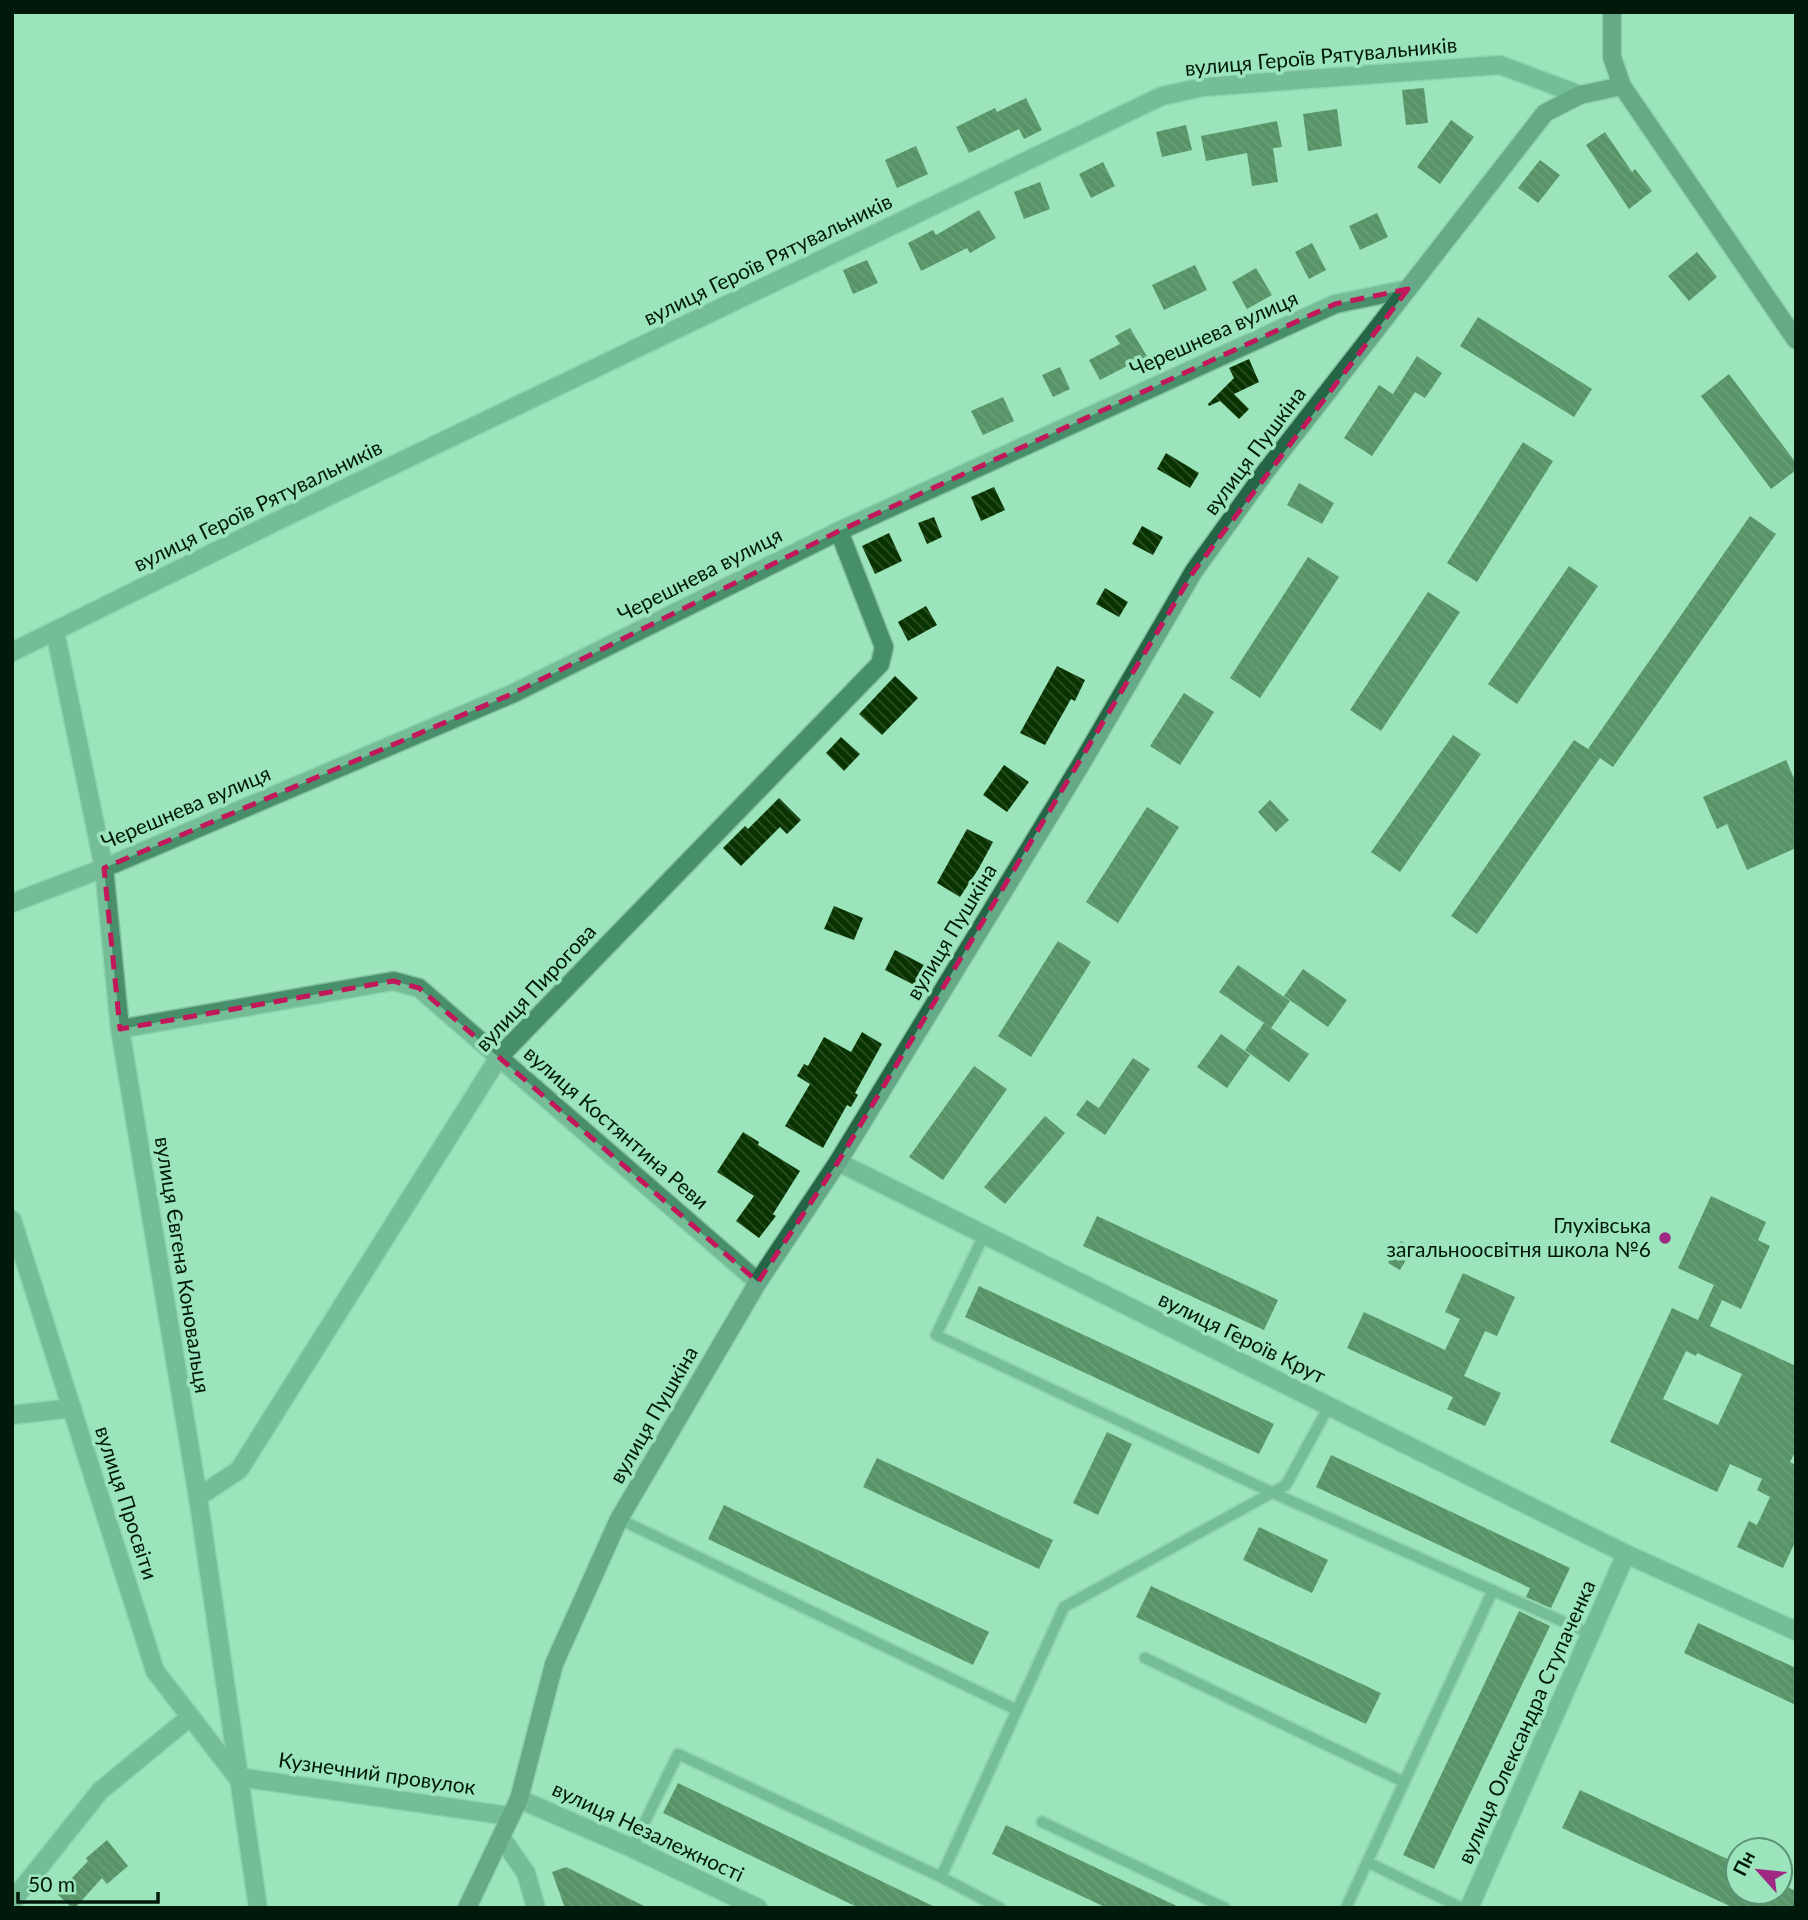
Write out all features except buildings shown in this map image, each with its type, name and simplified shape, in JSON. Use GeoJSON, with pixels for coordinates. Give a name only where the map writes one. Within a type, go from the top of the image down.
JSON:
{"type":"FeatureCollection","features":[{"type":"Feature","properties":{"kind":"street"},"geometry":{"type":"LineString","coordinates":[[1612,12],[1612,57],[1622,86],[1796,340]]}},
{"type":"Feature","properties":{"kind":"street","name":"вулиця Героїв Рятувальників"},"geometry":{"type":"LineString","coordinates":[[12,652],[306,507],[1162,96],[1203,87],[1500,65],[1580,95]]}},
{"type":"Feature","properties":{"kind":"street","name":"вулиця Пушкіна"},"geometry":{"type":"LineString","coordinates":[[467,1908],[519,1799],[554,1664],[619,1519],[758,1282],[838,1162],[1083,761],[1194,570],[1266,471],[1545,113],[1580,95],[1622,86]]}},
{"type":"Feature","properties":{"kind":"street","name":"Черешнева вулиця"},"geometry":{"type":"LineString","coordinates":[[12,903],[104,868],[514,693],[839,531],[1335,304],[1408,289]]}},
{"type":"Feature","properties":{"kind":"street","name":"вулиця Пирогова"},"geometry":{"type":"LineString","coordinates":[[198,1497],[239,1470],[499,1057],[880,664],[884,646],[839,531]]}},
{"type":"Feature","properties":{"kind":"street","name":"вулиця Євгена Коновальця"},"geometry":{"type":"LineString","coordinates":[[55,631],[104,868],[120,1029],[198,1497],[258,1908]]}},
{"type":"Feature","properties":{"kind":"street","name":"вулиця Костянтина Реви"},"geometry":{"type":"LineString","coordinates":[[120,1029],[393,981],[419,988],[758,1282]]}},
{"type":"Feature","properties":{"kind":"street","name":"вулиця Героїв Крут"},"geometry":{"type":"LineString","coordinates":[[838,1162],[1626,1554],[1796,1631]]}},
{"type":"Feature","properties":{"kind":"street","name":"вулиця Просвіти"},"geometry":{"type":"LineString","coordinates":[[12,1220],[155,1671],[237,1777]]}},
{"type":"Feature","properties":{"kind":"street"},"geometry":{"type":"LineString","coordinates":[[12,1415],[72,1408]]}},
{"type":"Feature","properties":{"kind":"street","name":"вулиця Олександра Ступаченка"},"geometry":{"type":"LineString","coordinates":[[1468,1908],[1626,1554]]}},
{"type":"Feature","properties":{"kind":"street"},"geometry":{"type":"LineString","coordinates":[[12,1905],[17,1895],[100,1791],[190,1717]]}},
{"type":"Feature","properties":{"kind":"street","name":"Кузнечний провулок"},"geometry":{"type":"LineString","coordinates":[[237,1777],[510,1816]]}},
{"type":"Feature","properties":{"kind":"street","name":"вулиця Незалежності"},"geometry":{"type":"LineString","coordinates":[[519,1799],[632,1848],[758,1908]]}},
{"type":"Feature","properties":{"kind":"street"},"geometry":{"type":"LineString","coordinates":[[501,1837],[526,1873],[536,1908]]}},
{"type":"Feature","properties":{"kind":"lane"},"geometry":{"type":"LineString","coordinates":[[984,1235],[936,1335],[1273,1493],[1591,1634]]}},
{"type":"Feature","properties":{"kind":"lane"},"geometry":{"type":"LineString","coordinates":[[941,1877],[1064,1607],[1286,1485],[1329,1406]]}},
{"type":"Feature","properties":{"kind":"lane"},"geometry":{"type":"LineString","coordinates":[[619,1519],[1017,1710]]}},
{"type":"Feature","properties":{"kind":"lane"},"geometry":{"type":"LineString","coordinates":[[1346,1908],[1493,1590]]}},
{"type":"Feature","properties":{"kind":"lane"},"geometry":{"type":"LineString","coordinates":[[1145,1658],[1404,1782]]}},
{"type":"Feature","properties":{"kind":"lane"},"geometry":{"type":"LineString","coordinates":[[632,1848],[678,1754],[941,1877],[1000,1908]]}},
{"type":"Feature","properties":{"kind":"lane"},"geometry":{"type":"LineString","coordinates":[[1042,1822],[1226,1908]]}},
{"type":"Feature","properties":{"kind":"lane"},"geometry":{"type":"LineString","coordinates":[[1367,1862],[1462,1908]]}},
{"type":"Feature","properties":{"kind":"highlighted area"},"geometry":{"type":"Polygon","coordinates":[[[1408,289],[1194,571],[838,1162],[758,1282],[419,988],[393,981],[120,1029],[104,868],[514,693],[839,531],[1335,304],[1408,289]]]}},
{"type":"Feature","properties":{"kind":"place","name":"Глухівська загальноосвітня школа №6"},"geometry":{"type":"Point","coordinates":[1665,1238]}}]}
